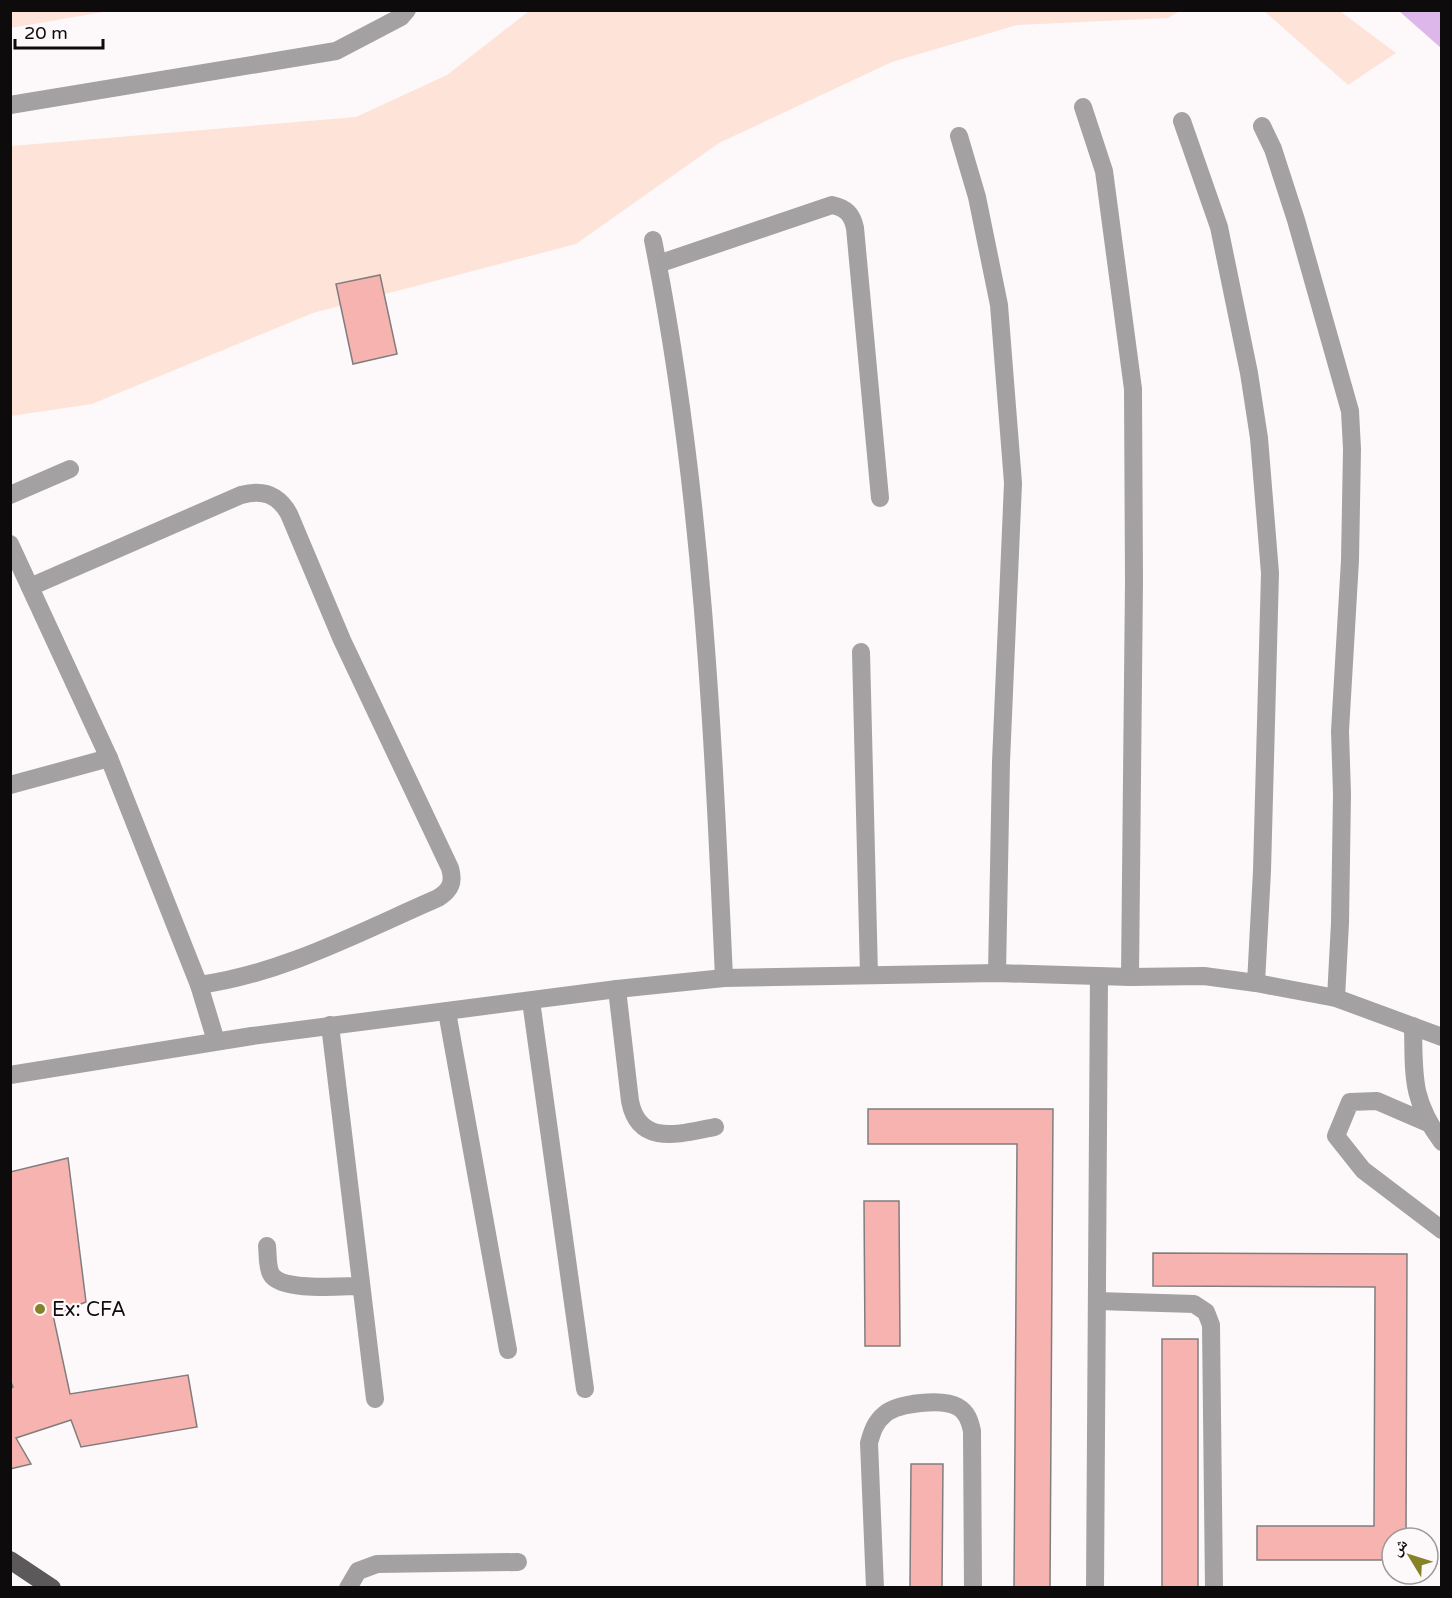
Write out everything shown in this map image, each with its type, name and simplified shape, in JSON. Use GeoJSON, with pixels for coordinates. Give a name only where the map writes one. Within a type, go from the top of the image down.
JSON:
{"type":"FeatureCollection","features":[{"type":"Feature","properties":{"kind":"main road"},"geometry":{"type":"LineString","coordinates":[[10,1560],[52,1587]]}},
{"type":"Feature","properties":{"kind":"street"},"geometry":{"type":"LineString","coordinates":[[10,105],[336,51],[401,17],[406,10]]}},
{"type":"Feature","properties":{"kind":"street"},"geometry":{"type":"LineString","coordinates":[[1083,107],[1104,171],[1134,389],[1130,977]]}},
{"type":"Feature","properties":{"kind":"street"},"geometry":{"type":"LineString","coordinates":[[1182,121],[1219,227],[1250,373],[1259,438],[1270,573],[1262,871],[1256,983]]}},
{"type":"Feature","properties":{"kind":"street"},"geometry":{"type":"LineString","coordinates":[[1262,126],[1273,149],[1303,241],[1350,411],[1351,550],[1340,731],[1342,794],[1336,998]]}},
{"type":"Feature","properties":{"kind":"street"},"geometry":{"type":"LineString","coordinates":[[959,136],[977,197],[999,305],[1013,483],[1001,762],[997,973]]}},
{"type":"Feature","properties":{"kind":"street"},"geometry":{"type":"LineString","coordinates":[[657,264],[832,205],[848,212],[855,228],[880,498]]}},
{"type":"Feature","properties":{"kind":"street"},"geometry":{"type":"LineString","coordinates":[[653,240],[674,350],[704,598],[724,978]]}},
{"type":"Feature","properties":{"kind":"street"},"geometry":{"type":"LineString","coordinates":[[10,495],[70,469]]}},
{"type":"Feature","properties":{"kind":"street"},"geometry":{"type":"LineString","coordinates":[[30,587],[241,495],[264,492],[274,496],[289,514],[342,640],[450,868],[453,877],[451,886],[438,898],[268,970],[223,982],[199,985]]}},
{"type":"Feature","properties":{"kind":"street"},"geometry":{"type":"LineString","coordinates":[[10,544],[108,758],[199,985],[216,1041]]}},
{"type":"Feature","properties":{"kind":"street"},"geometry":{"type":"LineString","coordinates":[[861,652],[869,974]]}},
{"type":"Feature","properties":{"kind":"street"},"geometry":{"type":"LineString","coordinates":[[10,785],[108,758]]}},
{"type":"Feature","properties":{"kind":"street"},"geometry":{"type":"LineString","coordinates":[[10,1075],[330,1025],[616,990],[724,978],[869,974],[1204,976],[1336,998],[1442,1037]]}},
{"type":"Feature","properties":{"kind":"street"},"geometry":{"type":"LineString","coordinates":[[1095,1587],[1099,976]]}},
{"type":"Feature","properties":{"kind":"street"},"geometry":{"type":"LineString","coordinates":[[616,990],[630,1101],[637,1120],[643,1127],[661,1134],[715,1127]]}},
{"type":"Feature","properties":{"kind":"street"},"geometry":{"type":"LineString","coordinates":[[531,1001],[585,1389]]}},
{"type":"Feature","properties":{"kind":"street"},"geometry":{"type":"LineString","coordinates":[[447,1012],[508,1350]]}},
{"type":"Feature","properties":{"kind":"street"},"geometry":{"type":"LineString","coordinates":[[330,1025],[375,1399]]}},
{"type":"Feature","properties":{"kind":"street"},"geometry":{"type":"LineString","coordinates":[[1413,1026],[1414,1077],[1418,1101],[1428,1123],[1442,1142]]}},
{"type":"Feature","properties":{"kind":"street"},"geometry":{"type":"LineString","coordinates":[[1428,1123],[1377,1101],[1350,1102],[1336,1136],[1363,1170],[1442,1230]]}},
{"type":"Feature","properties":{"kind":"street"},"geometry":{"type":"LineString","coordinates":[[267,1246],[270,1273],[277,1280],[303,1286],[361,1286]]}},
{"type":"Feature","properties":{"kind":"street"},"geometry":{"type":"LineString","coordinates":[[1096,1301],[1194,1304],[1206,1312],[1212,1325],[1214,1587]]}},
{"type":"Feature","properties":{"kind":"street"},"geometry":{"type":"LineString","coordinates":[[875,1587],[869,1443],[872,1432],[885,1413],[896,1408],[906,1405],[942,1403],[959,1407],[966,1414],[972,1431],[973,1587]]}},
{"type":"Feature","properties":{"kind":"street"},"geometry":{"type":"LineString","coordinates":[[348,1587],[358,1571],[377,1564],[518,1562]]}},
{"type":"Feature","properties":{"kind":"shaded area"},"geometry":{"type":"Polygon","coordinates":[[[11,10],[109,10],[109,11],[11,28],[11,10]]]}},
{"type":"Feature","properties":{"kind":"shaded area"},"geometry":{"type":"Polygon","coordinates":[[[529,11],[1180,11],[1168,18],[1017,25],[892,62],[719,143],[576,244],[313,313],[92,404],[11,416],[11,146],[356,117],[447,75],[529,11]]]}},
{"type":"Feature","properties":{"kind":"shaded area"},"geometry":{"type":"Polygon","coordinates":[[[1264,11],[1340,11],[1396,53],[1348,85],[1264,11]]]}},
{"type":"Feature","properties":{"kind":"shaded area"},"geometry":{"type":"Polygon","coordinates":[[[1399,11],[1441,11],[1441,48],[1399,11]]]}},
{"type":"Feature","properties":{"kind":"building"},"geometry":{"type":"Polygon","coordinates":[[[380,275],[397,354],[353,364],[336,284],[380,275]]]}},
{"type":"Feature","properties":{"kind":"building"},"geometry":{"type":"Polygon","coordinates":[[[868,1109],[1053,1109],[1050,1588],[1014,1588],[1017,1144],[868,1144],[868,1109]]]}},
{"type":"Feature","properties":{"kind":"building","name":"Ex: CFA"},"geometry":{"type":"Polygon","coordinates":[[[68,1158],[86,1302],[53,1315],[70,1394],[188,1375],[197,1427],[81,1447],[71,1420],[16,1438],[31,1464],[10,1469],[10,1389],[13,1387],[10,1380],[10,1172],[68,1158]]]}},
{"type":"Feature","properties":{"kind":"building"},"geometry":{"type":"Polygon","coordinates":[[[864,1201],[899,1201],[900,1346],[865,1346],[864,1201]]]}},
{"type":"Feature","properties":{"kind":"building"},"geometry":{"type":"Polygon","coordinates":[[[1153,1253],[1407,1254],[1406,1526],[1380,1526],[1380,1560],[1257,1560],[1257,1526],[1374,1526],[1375,1287],[1153,1286],[1153,1253]]]}},
{"type":"Feature","properties":{"kind":"building"},"geometry":{"type":"Polygon","coordinates":[[[1162,1339],[1198,1339],[1198,1588],[1162,1588],[1162,1339]]]}},
{"type":"Feature","properties":{"kind":"building"},"geometry":{"type":"Polygon","coordinates":[[[911,1464],[943,1464],[942,1588],[910,1588],[911,1464]]]}},
{"type":"Feature","properties":{"kind":"place","name":"Ex: CFA"},"geometry":{"type":"Point","coordinates":[40,1309]}}]}
